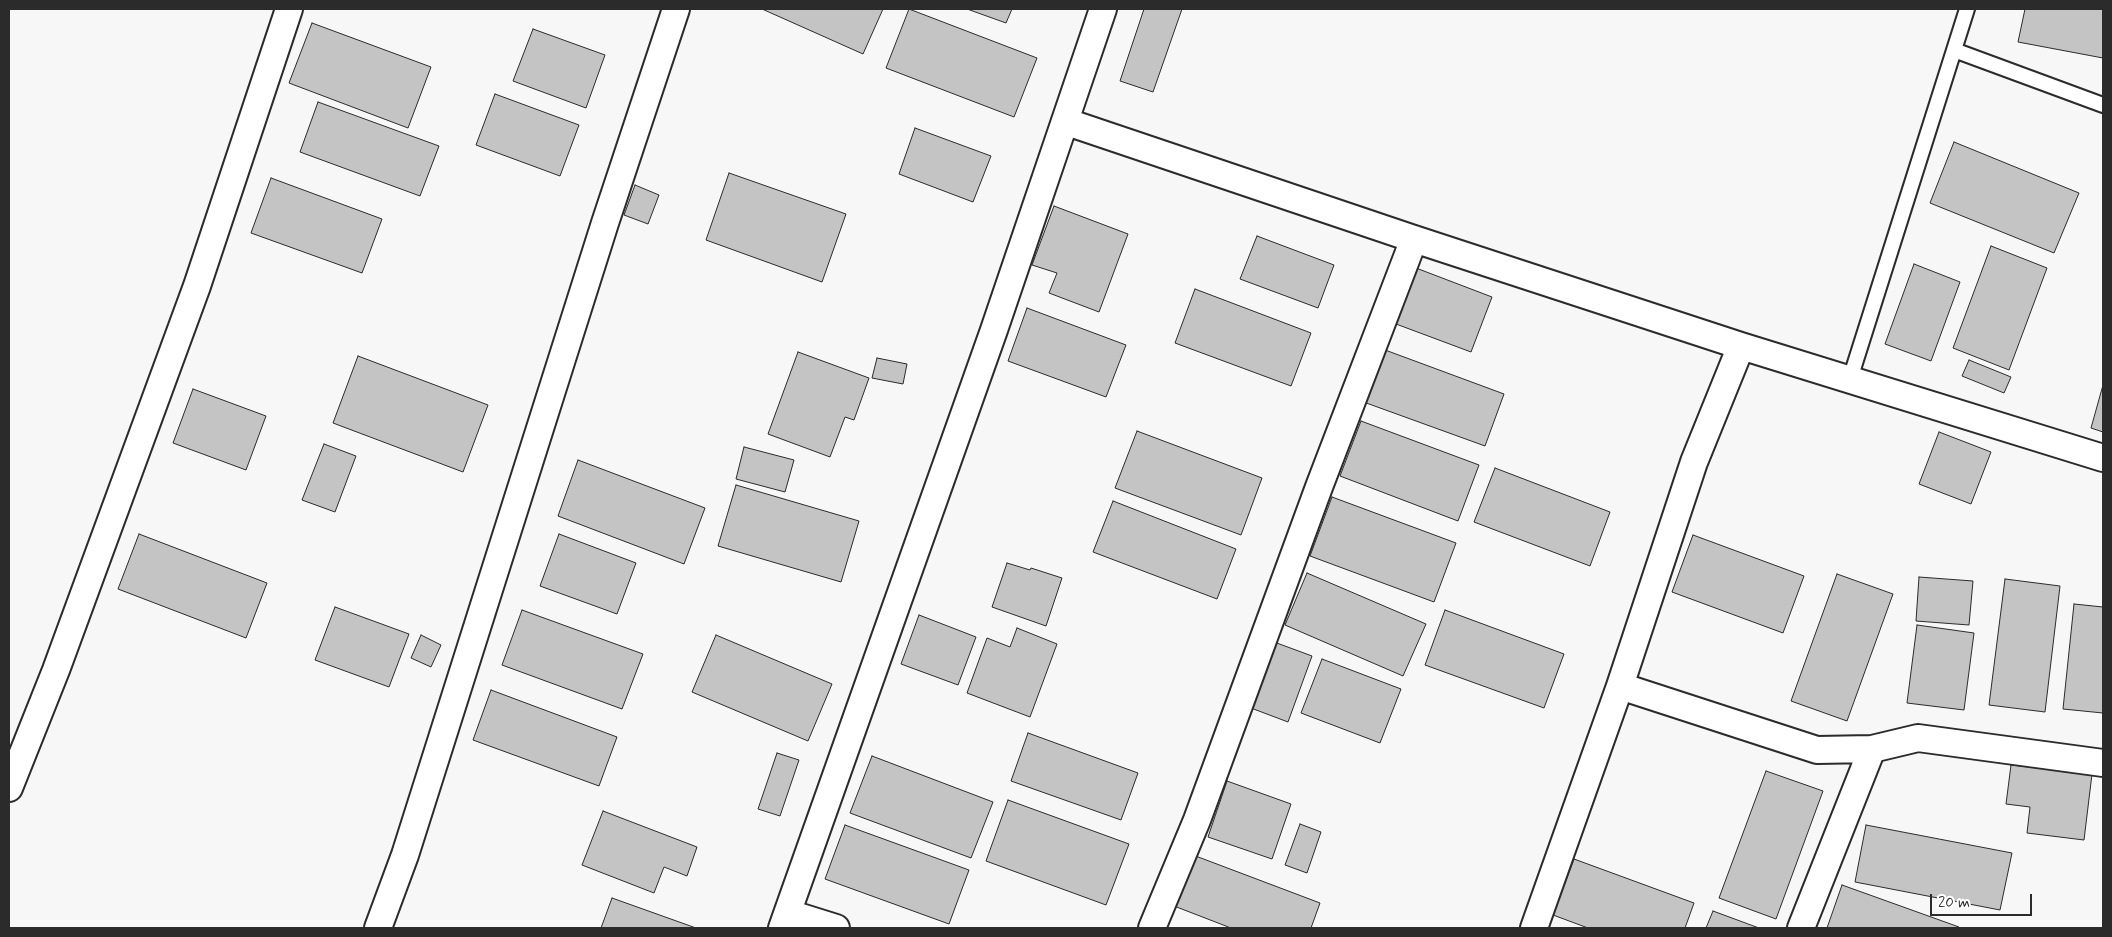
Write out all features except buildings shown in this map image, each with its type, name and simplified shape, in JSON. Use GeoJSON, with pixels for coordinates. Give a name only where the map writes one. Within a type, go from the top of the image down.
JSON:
{"type":"FeatureCollection","features":[{"type":"Feature","properties":{"kind":"street"},"geometry":{"type":"LineString","coordinates":[[9,788],[56,670],[197,286],[288,9]]}},
{"type":"Feature","properties":{"kind":"street"},"geometry":{"type":"LineString","coordinates":[[378,928],[405,855],[605,223],[676,9]]}},
{"type":"Feature","properties":{"kind":"street"},"geometry":{"type":"LineString","coordinates":[[836,928],[785,921],[1067,122],[1104,9]]}},
{"type":"Feature","properties":{"kind":"street"},"geometry":{"type":"LineString","coordinates":[[1067,122],[1414,239],[1741,346],[2103,458]]}},
{"type":"Feature","properties":{"kind":"street"},"geometry":{"type":"LineString","coordinates":[[1152,928],[1197,820],[1319,487],[1414,239]]}},
{"type":"Feature","properties":{"kind":"street"},"geometry":{"type":"LineString","coordinates":[[1534,928],[1620,686],[1694,462],[1741,346]]}},
{"type":"Feature","properties":{"kind":"street"},"geometry":{"type":"LineString","coordinates":[[1620,686],[1818,750],[1872,749],[1918,738],[2103,763]]}},
{"type":"Feature","properties":{"kind":"street"},"geometry":{"type":"LineString","coordinates":[[1801,928],[1872,749]]}},
{"type":"Feature","properties":{"kind":"lane"},"geometry":{"type":"LineString","coordinates":[[1850,379],[1967,9]]}},
{"type":"Feature","properties":{"kind":"lane"},"geometry":{"type":"LineString","coordinates":[[1954,50],[2103,105]]}}]}
